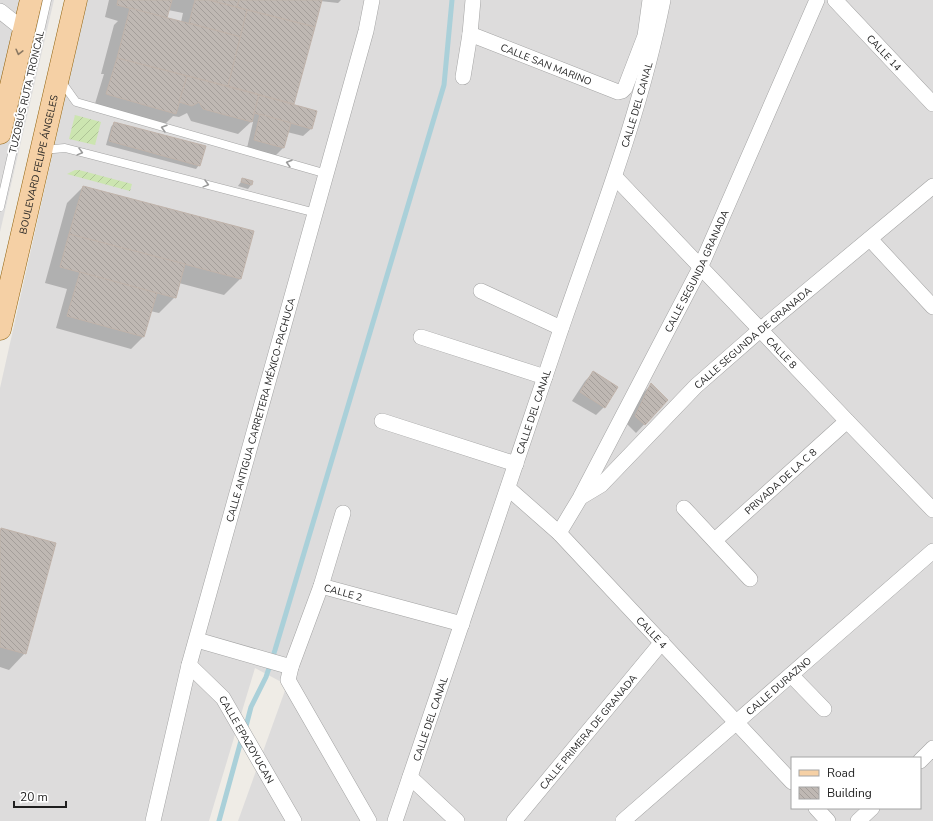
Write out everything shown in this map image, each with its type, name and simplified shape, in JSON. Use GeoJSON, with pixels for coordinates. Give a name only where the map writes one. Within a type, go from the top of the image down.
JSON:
{"type":"FeatureCollection","features":[{"type":"Feature","properties":{"kind":"main road"},"geometry":{"type":"LineString","coordinates":[[0,133],[6,88],[24,30],[31,0]]}},
{"type":"Feature","properties":{"kind":"main road","name":"BOULEVARD FELIPE ÁNGELES"},"geometry":{"type":"LineString","coordinates":[[0,329],[76,0]]}},
{"type":"Feature","properties":{"kind":"street","name":"CALLE ANTIGUA CARRETERA MÉXICO-PACHUCA"},"geometry":{"type":"LineString","coordinates":[[153,821],[189,666],[327,174],[366,31],[372,0]]}},
{"type":"Feature","properties":{"kind":"street"},"geometry":{"type":"LineString","coordinates":[[463,77],[470,34],[473,0]]}},
{"type":"Feature","properties":{"kind":"street","name":"CALLE SAN MARINO"},"geometry":{"type":"LineString","coordinates":[[470,34],[618,92],[626,88],[644,36],[650,0]]}},
{"type":"Feature","properties":{"kind":"street","name":"CALLE DEL CANAL"},"geometry":{"type":"LineString","coordinates":[[395,821],[561,328],[635,115],[652,52],[663,0]]}},
{"type":"Feature","properties":{"kind":"street","name":"CALLE SEGUNDA GRANADA"},"geometry":{"type":"LineString","coordinates":[[559,533],[580,498],[700,268],[817,0]]}},
{"type":"Feature","properties":{"kind":"street","name":"CALLE 14"},"geometry":{"type":"LineString","coordinates":[[835,0],[933,104]]}},
{"type":"Feature","properties":{"kind":"street"},"geometry":{"type":"LineString","coordinates":[[0,11],[24,30]]}},
{"type":"Feature","properties":{"kind":"street","name":"CALLE 8"},"geometry":{"type":"LineString","coordinates":[[614,177],[933,510]]}},
{"type":"Feature","properties":{"kind":"street","name":"CALLE SEGUNDA DE GRANADA"},"geometry":{"type":"LineString","coordinates":[[580,498],[602,485],[696,386],[760,330],[933,186]]}},
{"type":"Feature","properties":{"kind":"street"},"geometry":{"type":"LineString","coordinates":[[870,239],[933,307]]}},
{"type":"Feature","properties":{"kind":"street"},"geometry":{"type":"LineString","coordinates":[[481,291],[561,328]]}},
{"type":"Feature","properties":{"kind":"street"},"geometry":{"type":"LineString","coordinates":[[421,337],[545,377]]}},
{"type":"Feature","properties":{"kind":"street"},"geometry":{"type":"LineString","coordinates":[[382,421],[516,464]]}},
{"type":"Feature","properties":{"kind":"street","name":"PRIVADA DE LA C 8"},"geometry":{"type":"LineString","coordinates":[[714,540],[847,421]]}},
{"type":"Feature","properties":{"kind":"street","name":"CALLE 4"},"geometry":{"type":"LineString","coordinates":[[508,488],[559,533],[791,781]]}},
{"type":"Feature","properties":{"kind":"street"},"geometry":{"type":"LineString","coordinates":[[684,508],[750,579]]}},
{"type":"Feature","properties":{"kind":"street"},"geometry":{"type":"LineString","coordinates":[[322,586],[343,513]]}},
{"type":"Feature","properties":{"kind":"street","name":"CALLE DURAZNO"},"geometry":{"type":"LineString","coordinates":[[623,821],[933,551]]}},
{"type":"Feature","properties":{"kind":"street","name":"CALLE 2"},"geometry":{"type":"LineString","coordinates":[[287,670],[322,586],[462,624]]}},
{"type":"Feature","properties":{"kind":"street"},"geometry":{"type":"LineString","coordinates":[[197,640],[262,659],[287,670],[369,821]]}},
{"type":"Feature","properties":{"kind":"street","name":"CALLE PRIMERA DE GRANADA"},"geometry":{"type":"LineString","coordinates":[[514,821],[662,642]]}},
{"type":"Feature","properties":{"kind":"street","name":"CALLE EPAZOYUCAN"},"geometry":{"type":"LineString","coordinates":[[189,666],[223,698],[294,821]]}},
{"type":"Feature","properties":{"kind":"street"},"geometry":{"type":"LineString","coordinates":[[791,675],[824,709]]}},
{"type":"Feature","properties":{"kind":"street"},"geometry":{"type":"LineString","coordinates":[[921,760],[933,748]]}},
{"type":"Feature","properties":{"kind":"street"},"geometry":{"type":"LineString","coordinates":[[410,777],[457,821]]}},
{"type":"Feature","properties":{"kind":"street"},"geometry":{"type":"LineString","coordinates":[[817,809],[828,821]]}},
{"type":"Feature","properties":{"kind":"street"},"geometry":{"type":"LineString","coordinates":[[858,821],[871,809]]}},
{"type":"Feature","properties":{"kind":"lane","name":"TUZOBÚS RUTA TRONCAL"},"geometry":{"type":"LineString","coordinates":[[0,207],[47,0]]}},
{"type":"Feature","properties":{"kind":"lane","name":"TUZOBÚS RUTA TRONCAL"},"geometry":{"type":"LineString","coordinates":[[0,292],[68,0]]}},
{"type":"Feature","properties":{"kind":"lane"},"geometry":{"type":"LineString","coordinates":[[59,78],[76,102],[327,174]]}},
{"type":"Feature","properties":{"kind":"lane"},"geometry":{"type":"LineString","coordinates":[[42,150],[65,148],[316,213]]}},
{"type":"Feature","properties":{"kind":"shaded area"},"geometry":{"type":"Polygon","coordinates":[[[0,0],[54,0],[0,232],[0,0]]]}},
{"type":"Feature","properties":{"kind":"shaded area"},"geometry":{"type":"Polygon","coordinates":[[[87,0],[933,0],[933,821],[238,821],[287,685],[255,668],[209,821],[0,821],[0,388],[87,0]]]}},
{"type":"Feature","properties":{"kind":"green space"},"geometry":{"type":"Polygon","coordinates":[[[75,115],[101,122],[95,145],[69,139],[75,115]]]}},
{"type":"Feature","properties":{"kind":"green space"},"geometry":{"type":"Polygon","coordinates":[[[75,170],[132,184],[130,191],[67,174],[75,170]]]}},
{"type":"Feature","properties":{"kind":"building"},"geometry":{"type":"Polygon","coordinates":[[[118,0],[172,0],[167,18],[117,5],[118,0]]]}},
{"type":"Feature","properties":{"kind":"building"},"geometry":{"type":"Polygon","coordinates":[[[195,0],[209,0],[247,10],[241,37],[189,23],[195,0]]]}},
{"type":"Feature","properties":{"kind":"building"},"geometry":{"type":"Polygon","coordinates":[[[209,0],[239,0],[237,7],[209,0]]]}},
{"type":"Feature","properties":{"kind":"building"},"geometry":{"type":"Polygon","coordinates":[[[239,0],[322,0],[315,27],[237,7],[239,0]]]}},
{"type":"Feature","properties":{"kind":"building"},"geometry":{"type":"Polygon","coordinates":[[[130,8],[241,37],[228,86],[117,58],[130,8]]]}},
{"type":"Feature","properties":{"kind":"building"},"geometry":{"type":"Polygon","coordinates":[[[247,10],[315,27],[294,104],[228,86],[247,10]]]}},
{"type":"Feature","properties":{"kind":"building"},"geometry":{"type":"Polygon","coordinates":[[[117,58],[187,76],[176,114],[106,94],[117,58]]]}},
{"type":"Feature","properties":{"kind":"building"},"geometry":{"type":"Polygon","coordinates":[[[187,76],[259,95],[252,122],[203,109],[199,102],[192,106],[179,102],[187,76]]]}},
{"type":"Feature","properties":{"kind":"building"},"geometry":{"type":"Polygon","coordinates":[[[259,95],[317,111],[312,129],[254,113],[259,95]]]}},
{"type":"Feature","properties":{"kind":"building"},"geometry":{"type":"Polygon","coordinates":[[[260,114],[291,123],[284,148],[254,140],[260,114]]]}},
{"type":"Feature","properties":{"kind":"building"},"geometry":{"type":"Polygon","coordinates":[[[114,122],[206,146],[200,166],[109,141],[114,122]]]}},
{"type":"Feature","properties":{"kind":"building"},"geometry":{"type":"Polygon","coordinates":[[[242,178],[253,181],[252,185],[241,182],[242,178]]]}},
{"type":"Feature","properties":{"kind":"building"},"geometry":{"type":"Polygon","coordinates":[[[83,186],[254,231],[241,279],[69,234],[83,186]]]}},
{"type":"Feature","properties":{"kind":"building"},"geometry":{"type":"Polygon","coordinates":[[[69,234],[185,264],[176,298],[60,267],[69,234]]]}},
{"type":"Feature","properties":{"kind":"building"},"geometry":{"type":"Polygon","coordinates":[[[80,272],[157,293],[144,337],[67,316],[80,272]]]}},
{"type":"Feature","properties":{"kind":"building"},"geometry":{"type":"Polygon","coordinates":[[[593,371],[618,387],[605,408],[580,392],[593,371]]]}},
{"type":"Feature","properties":{"kind":"building"},"geometry":{"type":"Polygon","coordinates":[[[651,383],[668,400],[645,425],[635,416],[651,383]]]}},
{"type":"Feature","properties":{"kind":"building"},"geometry":{"type":"Polygon","coordinates":[[[1,528],[56,543],[26,654],[0,647],[1,528]]]}},
{"type":"Feature","properties":{"kind":"waterway"},"geometry":{"type":"LineString","coordinates":[[245,730],[251,707],[266,677],[275,650],[444,85],[452,0]]}},
{"type":"Feature","properties":{"kind":"waterway"},"geometry":{"type":"LineString","coordinates":[[219,821],[242,737]]}}]}
